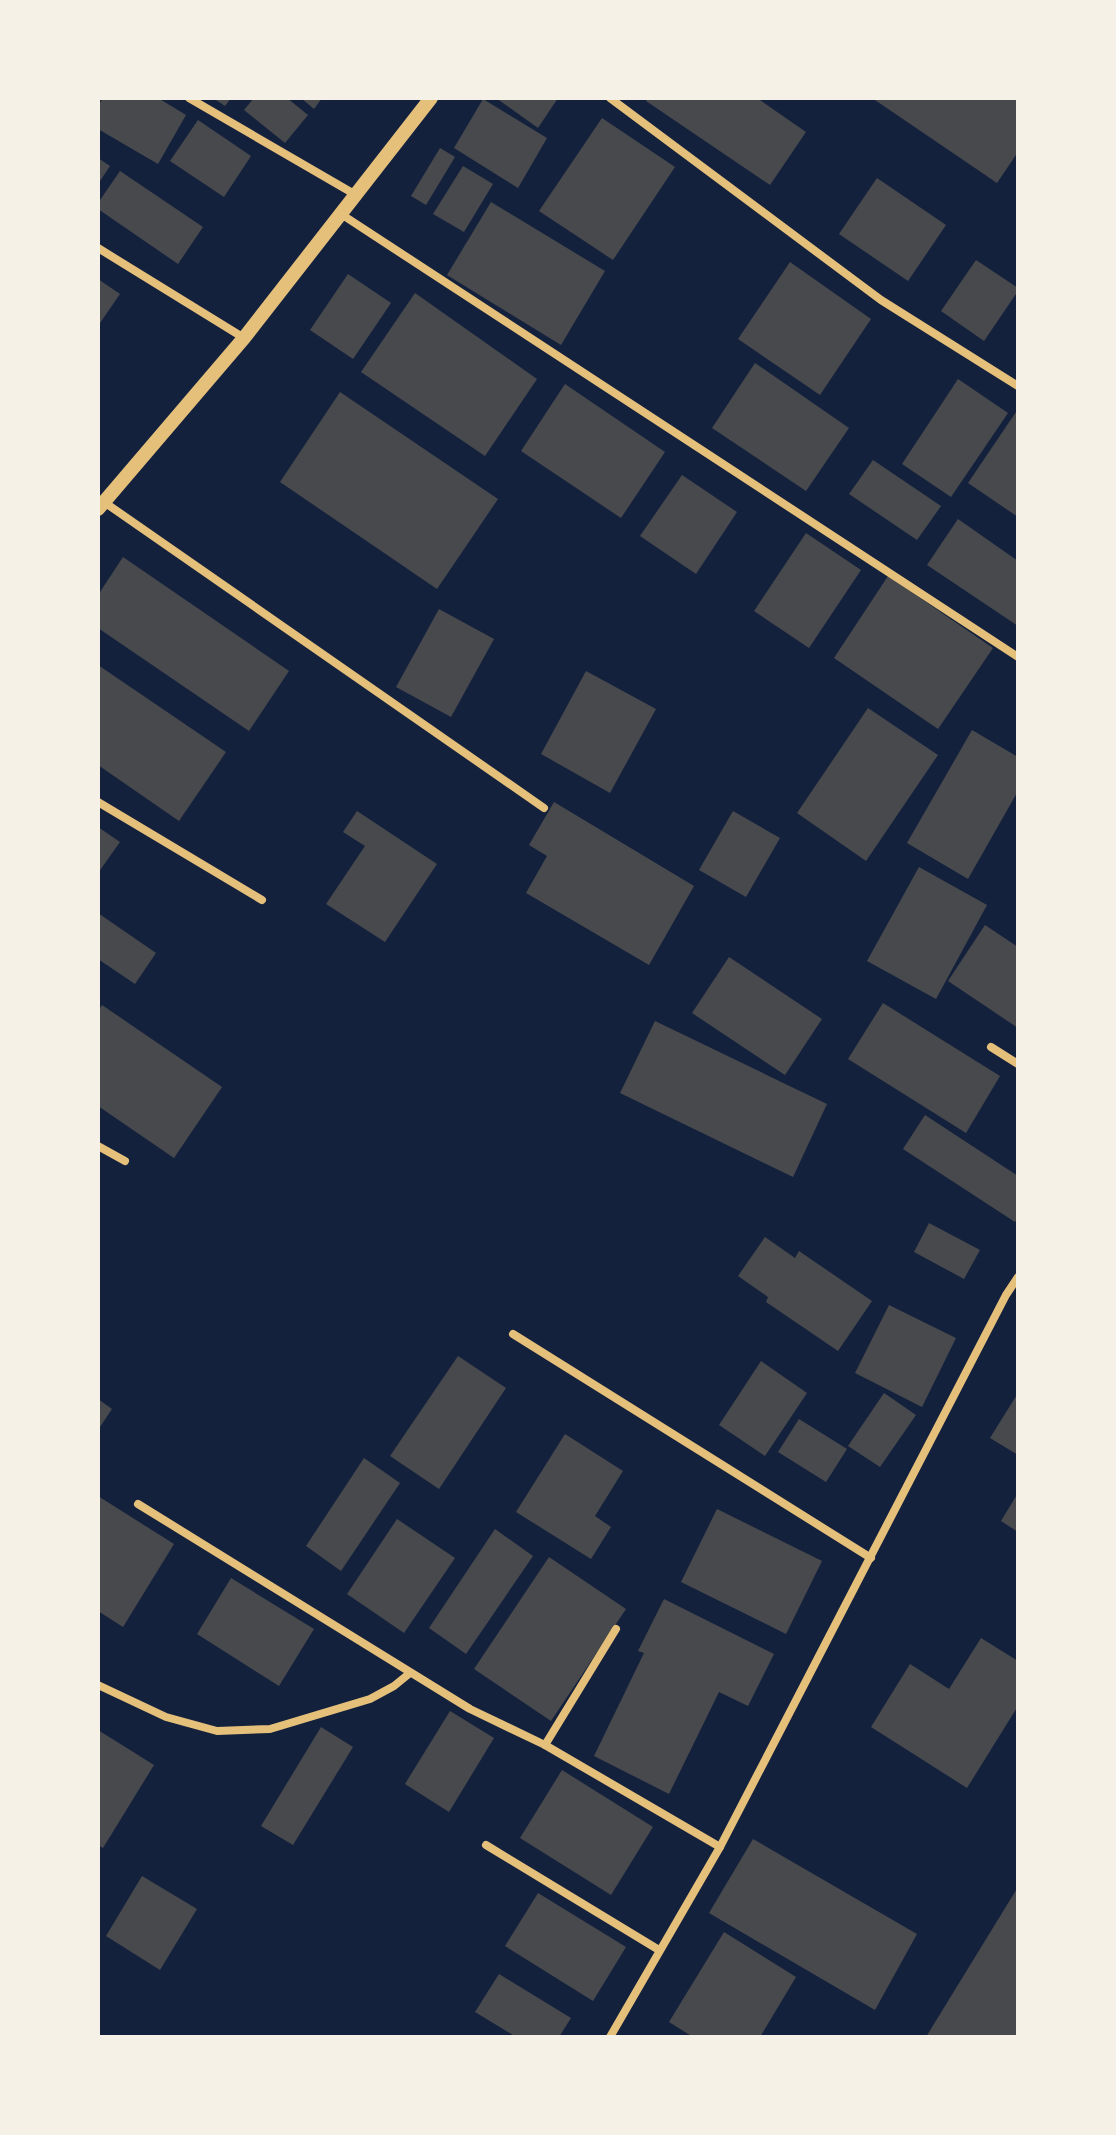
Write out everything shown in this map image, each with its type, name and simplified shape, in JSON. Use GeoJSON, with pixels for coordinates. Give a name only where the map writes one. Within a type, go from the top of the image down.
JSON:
{"type":"FeatureCollection","features":[{"type":"Feature","properties":{"kind":"street"},"geometry":{"type":"LineString","coordinates":[[189,98],[356,195]]}},
{"type":"Feature","properties":{"kind":"street"},"geometry":{"type":"LineString","coordinates":[[431,98],[244,338],[101,506],[544,808]]}},
{"type":"Feature","properties":{"kind":"street"},"geometry":{"type":"LineString","coordinates":[[610,98],[881,300],[1018,386]]}},
{"type":"Feature","properties":{"kind":"street"},"geometry":{"type":"LineString","coordinates":[[341,214],[1018,657]]}},
{"type":"Feature","properties":{"kind":"street"},"geometry":{"type":"LineString","coordinates":[[98,248],[244,338]]}},
{"type":"Feature","properties":{"kind":"street"},"geometry":{"type":"LineString","coordinates":[[98,802],[262,900]]}},
{"type":"Feature","properties":{"kind":"street"},"geometry":{"type":"LineString","coordinates":[[991,1047],[1018,1064]]}},
{"type":"Feature","properties":{"kind":"street"},"geometry":{"type":"LineString","coordinates":[[98,1146],[125,1161]]}},
{"type":"Feature","properties":{"kind":"street"},"geometry":{"type":"LineString","coordinates":[[610,2037],[720,1847],[1018,1277]]}},
{"type":"Feature","properties":{"kind":"street"},"geometry":{"type":"LineString","coordinates":[[513,1334],[871,1558]]}},
{"type":"Feature","properties":{"kind":"street"},"geometry":{"type":"LineString","coordinates":[[138,1504],[470,1709],[545,1745],[720,1847]]}},
{"type":"Feature","properties":{"kind":"street"},"geometry":{"type":"LineString","coordinates":[[545,1745],[616,1629]]}},
{"type":"Feature","properties":{"kind":"street"},"geometry":{"type":"LineString","coordinates":[[98,1685],[166,1717],[217,1731],[270,1729],[370,1699],[410,1673]]}},
{"type":"Feature","properties":{"kind":"street"},"geometry":{"type":"LineString","coordinates":[[486,1845],[659,1950]]}},
{"type":"Feature","properties":{"kind":"building"},"geometry":{"type":"Polygon","coordinates":[[[103,98],[158,98],[186,115],[158,164],[98,129],[98,106],[103,98]]]}},
{"type":"Feature","properties":{"kind":"building"},"geometry":{"type":"Polygon","coordinates":[[[213,98],[231,98],[225,106],[213,98]]]}},
{"type":"Feature","properties":{"kind":"building"},"geometry":{"type":"Polygon","coordinates":[[[254,98],[287,98],[308,115],[285,143],[244,110],[254,98]]]}},
{"type":"Feature","properties":{"kind":"building"},"geometry":{"type":"Polygon","coordinates":[[[301,98],[322,98],[314,109],[301,98]]]}},
{"type":"Feature","properties":{"kind":"building"},"geometry":{"type":"Polygon","coordinates":[[[496,98],[558,98],[538,128],[496,98]]]}},
{"type":"Feature","properties":{"kind":"building"},"geometry":{"type":"Polygon","coordinates":[[[648,98],[757,98],[806,132],[770,185],[646,101],[648,98]]]}},
{"type":"Feature","properties":{"kind":"building"},"geometry":{"type":"Polygon","coordinates":[[[872,98],[1018,98],[1018,152],[997,183],[872,98]]]}},
{"type":"Feature","properties":{"kind":"building"},"geometry":{"type":"Polygon","coordinates":[[[483,99],[547,138],[518,188],[454,148],[483,99]]]}},
{"type":"Feature","properties":{"kind":"building"},"geometry":{"type":"Polygon","coordinates":[[[602,118],[675,167],[613,260],[539,211],[602,118]]]}},
{"type":"Feature","properties":{"kind":"building"},"geometry":{"type":"Polygon","coordinates":[[[198,120],[251,156],[224,197],[170,161],[198,120]]]}},
{"type":"Feature","properties":{"kind":"building"},"geometry":{"type":"Polygon","coordinates":[[[440,148],[455,157],[426,205],[411,196],[440,148]]]}},
{"type":"Feature","properties":{"kind":"building"},"geometry":{"type":"Polygon","coordinates":[[[98,158],[110,166],[98,184],[98,158]]]}},
{"type":"Feature","properties":{"kind":"building"},"geometry":{"type":"Polygon","coordinates":[[[463,166],[493,184],[464,232],[433,214],[463,166]]]}},
{"type":"Feature","properties":{"kind":"building"},"geometry":{"type":"Polygon","coordinates":[[[120,171],[203,227],[178,264],[98,209],[98,203],[120,171]]]}},
{"type":"Feature","properties":{"kind":"building"},"geometry":{"type":"Polygon","coordinates":[[[877,178],[946,225],[908,281],[839,234],[877,178]]]}},
{"type":"Feature","properties":{"kind":"building"},"geometry":{"type":"Polygon","coordinates":[[[491,202],[605,271],[561,345],[447,275],[491,202]]]}},
{"type":"Feature","properties":{"kind":"building"},"geometry":{"type":"Polygon","coordinates":[[[976,260],[1018,288],[984,341],[941,311],[976,260]]]}},
{"type":"Feature","properties":{"kind":"building"},"geometry":{"type":"Polygon","coordinates":[[[790,262],[871,319],[820,395],[738,339],[790,262]]]}},
{"type":"Feature","properties":{"kind":"building"},"geometry":{"type":"Polygon","coordinates":[[[348,274],[391,303],[353,359],[310,330],[348,274]]]}},
{"type":"Feature","properties":{"kind":"building"},"geometry":{"type":"Polygon","coordinates":[[[98,279],[120,294],[98,326],[98,279]]]}},
{"type":"Feature","properties":{"kind":"building"},"geometry":{"type":"Polygon","coordinates":[[[415,293],[537,379],[485,456],[361,372],[415,293]]]}},
{"type":"Feature","properties":{"kind":"building"},"geometry":{"type":"Polygon","coordinates":[[[755,363],[849,428],[806,491],[712,428],[755,363]]]}},
{"type":"Feature","properties":{"kind":"building"},"geometry":{"type":"Polygon","coordinates":[[[958,379],[1008,413],[951,497],[902,464],[958,379]]]}},
{"type":"Feature","properties":{"kind":"building"},"geometry":{"type":"Polygon","coordinates":[[[565,384],[665,452],[621,518],[521,451],[565,384]]]}},
{"type":"Feature","properties":{"kind":"building"},"geometry":{"type":"Polygon","coordinates":[[[340,392],[498,499],[437,589],[280,482],[340,392]]]}},
{"type":"Feature","properties":{"kind":"building"},"geometry":{"type":"Polygon","coordinates":[[[1018,409],[1018,517],[968,483],[1018,409]]]}},
{"type":"Feature","properties":{"kind":"building"},"geometry":{"type":"Polygon","coordinates":[[[873,460],[941,506],[917,540],[849,494],[873,460]]]}},
{"type":"Feature","properties":{"kind":"building"},"geometry":{"type":"Polygon","coordinates":[[[682,475],[737,512],[696,574],[640,536],[682,475]]]}},
{"type":"Feature","properties":{"kind":"building"},"geometry":{"type":"Polygon","coordinates":[[[958,519],[1018,561],[1018,626],[927,565],[958,519]]]}},
{"type":"Feature","properties":{"kind":"building"},"geometry":{"type":"Polygon","coordinates":[[[806,533],[861,570],[809,648],[754,611],[806,533]]]}},
{"type":"Feature","properties":{"kind":"building"},"geometry":{"type":"Polygon","coordinates":[[[123,557],[289,671],[249,731],[98,628],[98,595],[123,557]]]}},
{"type":"Feature","properties":{"kind":"building"},"geometry":{"type":"Polygon","coordinates":[[[888,576],[993,648],[938,729],[834,658],[888,576]]]}},
{"type":"Feature","properties":{"kind":"building"},"geometry":{"type":"Polygon","coordinates":[[[439,609],[494,639],[451,717],[396,687],[439,609]]]}},
{"type":"Feature","properties":{"kind":"building"},"geometry":{"type":"Polygon","coordinates":[[[98,665],[226,752],[179,821],[98,765],[98,665]]]}},
{"type":"Feature","properties":{"kind":"building"},"geometry":{"type":"Polygon","coordinates":[[[586,671],[656,709],[610,793],[541,754],[586,671]]]}},
{"type":"Feature","properties":{"kind":"building"},"geometry":{"type":"Polygon","coordinates":[[[868,708],[938,755],[866,861],[797,813],[868,708]]]}},
{"type":"Feature","properties":{"kind":"building"},"geometry":{"type":"Polygon","coordinates":[[[972,730],[1018,757],[1018,791],[968,879],[907,843],[972,730]]]}},
{"type":"Feature","properties":{"kind":"building"},"geometry":{"type":"Polygon","coordinates":[[[554,802],[694,886],[649,965],[526,893],[547,856],[529,845],[554,802]]]}},
{"type":"Feature","properties":{"kind":"building"},"geometry":{"type":"Polygon","coordinates":[[[357,811],[437,864],[385,942],[326,904],[365,846],[343,832],[357,811]]]}},
{"type":"Feature","properties":{"kind":"building"},"geometry":{"type":"Polygon","coordinates":[[[733,811],[780,838],[746,897],[699,870],[733,811]]]}},
{"type":"Feature","properties":{"kind":"building"},"geometry":{"type":"Polygon","coordinates":[[[98,827],[120,842],[98,873],[98,827]]]}},
{"type":"Feature","properties":{"kind":"building"},"geometry":{"type":"Polygon","coordinates":[[[919,867],[987,905],[936,999],[867,961],[919,867]]]}},
{"type":"Feature","properties":{"kind":"building"},"geometry":{"type":"Polygon","coordinates":[[[98,913],[156,953],[135,984],[98,959],[98,913]]]}},
{"type":"Feature","properties":{"kind":"building"},"geometry":{"type":"Polygon","coordinates":[[[985,925],[1018,947],[1018,1028],[948,981],[985,925]]]}},
{"type":"Feature","properties":{"kind":"building"},"geometry":{"type":"Polygon","coordinates":[[[729,957],[822,1019],[785,1075],[692,1013],[729,957]]]}},
{"type":"Feature","properties":{"kind":"building"},"geometry":{"type":"Polygon","coordinates":[[[883,1003],[1000,1076],[966,1133],[848,1059],[883,1003]]]}},
{"type":"Feature","properties":{"kind":"building"},"geometry":{"type":"Polygon","coordinates":[[[102,1005],[222,1087],[174,1158],[98,1106],[98,1011],[102,1005]]]}},
{"type":"Feature","properties":{"kind":"building"},"geometry":{"type":"Polygon","coordinates":[[[655,1021],[827,1104],[793,1177],[620,1093],[655,1021]]]}},
{"type":"Feature","properties":{"kind":"building"},"geometry":{"type":"Polygon","coordinates":[[[925,1115],[1018,1176],[1018,1218],[1015,1222],[903,1149],[925,1115]]]}},
{"type":"Feature","properties":{"kind":"building"},"geometry":{"type":"Polygon","coordinates":[[[929,1223],[980,1250],[964,1279],[914,1252],[929,1223]]]}},
{"type":"Feature","properties":{"kind":"building"},"geometry":{"type":"Polygon","coordinates":[[[765,1237],[795,1258],[799,1251],[872,1301],[838,1351],[766,1302],[768,1297],[738,1276],[765,1237]]]}},
{"type":"Feature","properties":{"kind":"building"},"geometry":{"type":"Polygon","coordinates":[[[889,1305],[956,1338],[922,1407],[855,1373],[889,1305]]]}},
{"type":"Feature","properties":{"kind":"building"},"geometry":{"type":"Polygon","coordinates":[[[458,1356],[506,1388],[439,1489],[390,1456],[458,1356]]]}},
{"type":"Feature","properties":{"kind":"building"},"geometry":{"type":"Polygon","coordinates":[[[761,1361],[807,1393],[765,1456],[719,1425],[761,1361]]]}},
{"type":"Feature","properties":{"kind":"building"},"geometry":{"type":"Polygon","coordinates":[[[884,1393],[916,1415],[880,1467],[848,1446],[884,1393]]]}},
{"type":"Feature","properties":{"kind":"building"},"geometry":{"type":"Polygon","coordinates":[[[1018,1393],[1018,1455],[990,1438],[1018,1393]]]}},
{"type":"Feature","properties":{"kind":"building"},"geometry":{"type":"Polygon","coordinates":[[[98,1399],[112,1409],[98,1430],[98,1399]]]}},
{"type":"Feature","properties":{"kind":"building"},"geometry":{"type":"Polygon","coordinates":[[[799,1419],[847,1449],[826,1482],[778,1452],[799,1419]]]}},
{"type":"Feature","properties":{"kind":"building"},"geometry":{"type":"Polygon","coordinates":[[[565,1434],[623,1471],[595,1516],[611,1527],[591,1559],[516,1512],[565,1434]]]}},
{"type":"Feature","properties":{"kind":"building"},"geometry":{"type":"Polygon","coordinates":[[[364,1458],[400,1483],[341,1571],[306,1546],[364,1458]]]}},
{"type":"Feature","properties":{"kind":"building"},"geometry":{"type":"Polygon","coordinates":[[[1018,1493],[1018,1532],[1001,1521],[1018,1493]]]}},
{"type":"Feature","properties":{"kind":"building"},"geometry":{"type":"Polygon","coordinates":[[[98,1496],[174,1544],[123,1627],[98,1611],[98,1496]]]}},
{"type":"Feature","properties":{"kind":"building"},"geometry":{"type":"Polygon","coordinates":[[[717,1509],[822,1561],[786,1634],[681,1582],[717,1509]]]}},
{"type":"Feature","properties":{"kind":"building"},"geometry":{"type":"Polygon","coordinates":[[[397,1519],[455,1558],[404,1633],[347,1594],[397,1519]]]}},
{"type":"Feature","properties":{"kind":"building"},"geometry":{"type":"Polygon","coordinates":[[[495,1529],[533,1556],[466,1654],[429,1628],[495,1529]]]}},
{"type":"Feature","properties":{"kind":"building"},"geometry":{"type":"Polygon","coordinates":[[[549,1557],[626,1609],[551,1721],[474,1669],[549,1557]]]}},
{"type":"Feature","properties":{"kind":"building"},"geometry":{"type":"Polygon","coordinates":[[[231,1578],[314,1629],[279,1686],[197,1634],[231,1578]]]}},
{"type":"Feature","properties":{"kind":"building"},"geometry":{"type":"Polygon","coordinates":[[[664,1599],[774,1654],[748,1706],[719,1692],[669,1794],[594,1756],[644,1653],[638,1651],[664,1599]]]}},
{"type":"Feature","properties":{"kind":"building"},"geometry":{"type":"Polygon","coordinates":[[[981,1638],[1018,1661],[1018,1706],[967,1788],[871,1727],[910,1664],[949,1689],[981,1638]]]}},
{"type":"Feature","properties":{"kind":"building"},"geometry":{"type":"Polygon","coordinates":[[[450,1711],[494,1738],[449,1812],[405,1784],[450,1711]]]}},
{"type":"Feature","properties":{"kind":"building"},"geometry":{"type":"Polygon","coordinates":[[[321,1727],[353,1747],[293,1845],[261,1826],[321,1727]]]}},
{"type":"Feature","properties":{"kind":"building"},"geometry":{"type":"Polygon","coordinates":[[[98,1730],[154,1765],[103,1848],[98,1845],[98,1730]]]}},
{"type":"Feature","properties":{"kind":"building"},"geometry":{"type":"Polygon","coordinates":[[[562,1770],[653,1827],[611,1895],[520,1838],[562,1770]]]}},
{"type":"Feature","properties":{"kind":"building"},"geometry":{"type":"Polygon","coordinates":[[[753,1839],[917,1934],[875,2010],[709,1913],[753,1839]]]}},
{"type":"Feature","properties":{"kind":"building"},"geometry":{"type":"Polygon","coordinates":[[[142,1876],[197,1909],[160,1970],[106,1936],[142,1876]]]}},
{"type":"Feature","properties":{"kind":"building"},"geometry":{"type":"Polygon","coordinates":[[[1018,1887],[1018,2037],[926,2037],[1018,1887]]]}},
{"type":"Feature","properties":{"kind":"building"},"geometry":{"type":"Polygon","coordinates":[[[538,1893],[626,1947],[593,2001],[505,1946],[538,1893]]]}},
{"type":"Feature","properties":{"kind":"building"},"geometry":{"type":"Polygon","coordinates":[[[724,1932],[796,1977],[760,2037],[693,2037],[669,2022],[724,1932]]]}},
{"type":"Feature","properties":{"kind":"building"},"geometry":{"type":"Polygon","coordinates":[[[499,1974],[571,2018],[559,2037],[516,2037],[475,2012],[499,1974]]]}}]}
